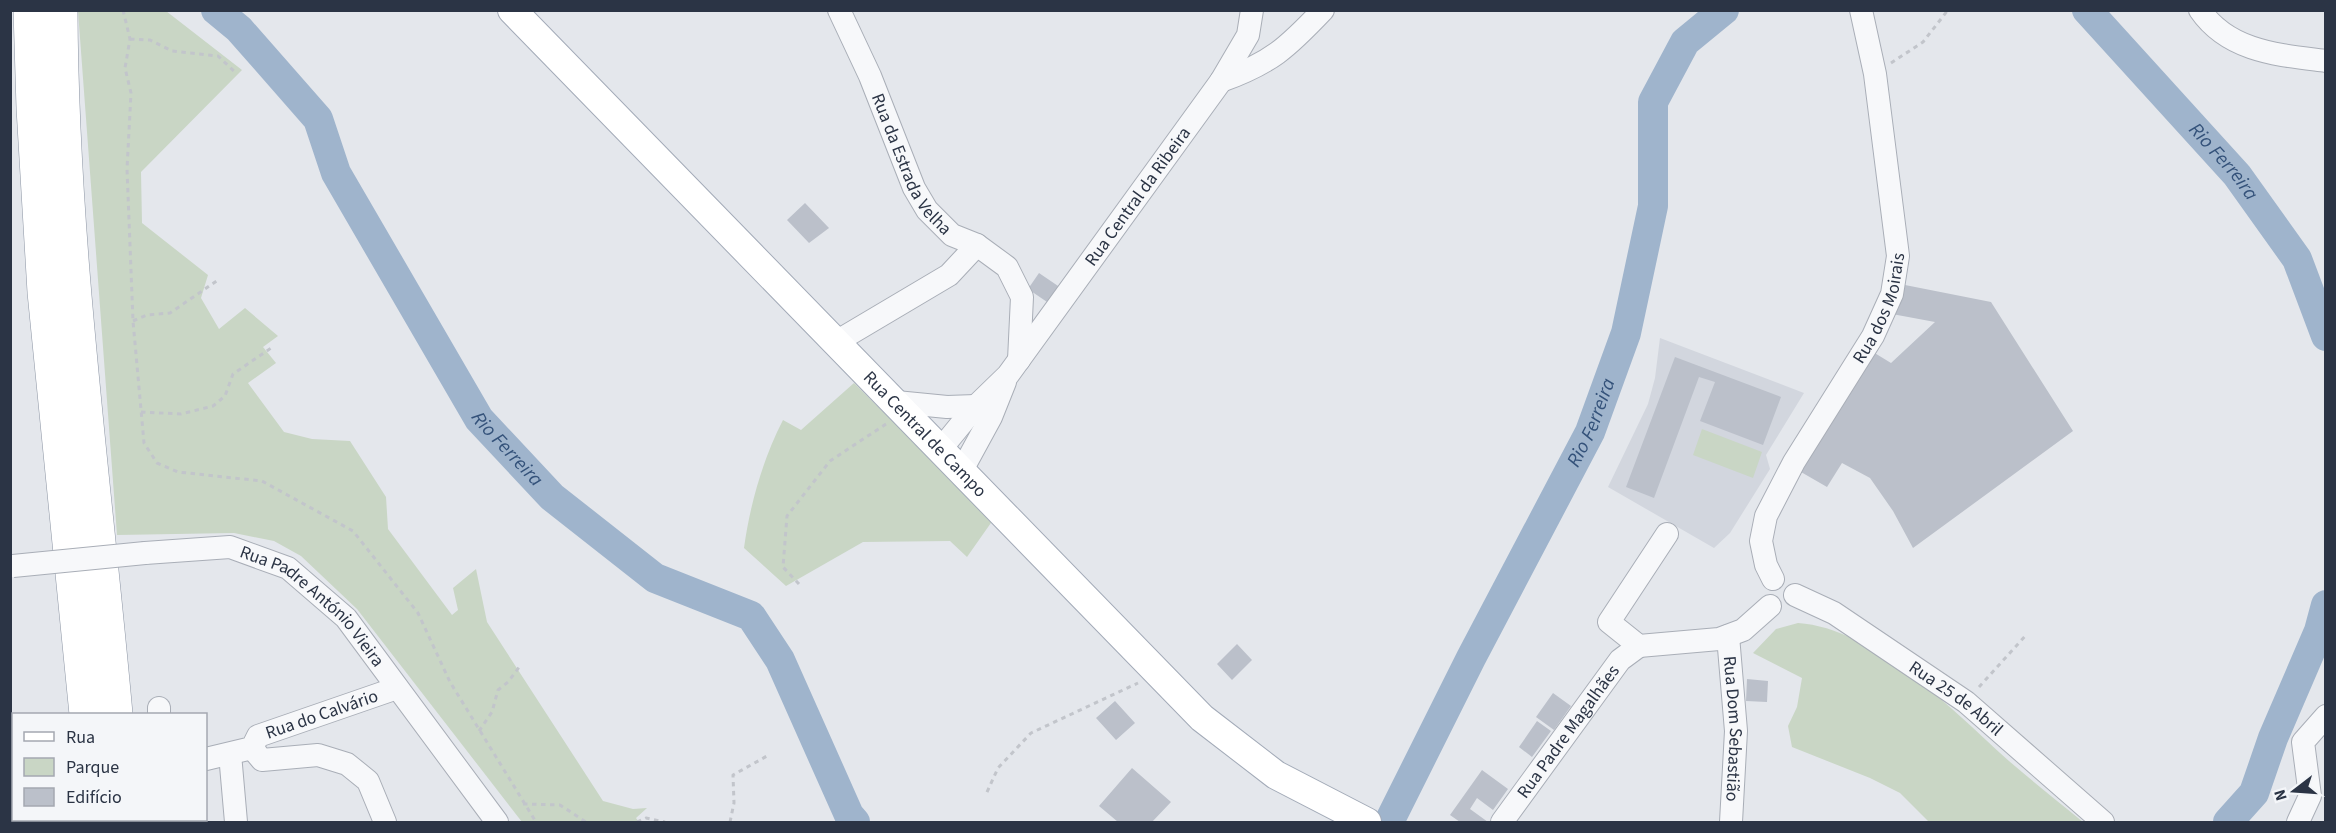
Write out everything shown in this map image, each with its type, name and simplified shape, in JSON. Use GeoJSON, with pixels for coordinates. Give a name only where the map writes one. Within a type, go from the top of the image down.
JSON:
{"type":"FeatureCollection","features":[{"type":"Feature","properties":{"kind":"highway"},"geometry":{"type":"LineString","coordinates":[[30,10],[33,108],[44,292],[86,713]]}},
{"type":"Feature","properties":{"kind":"highway"},"geometry":{"type":"LineString","coordinates":[[61,10],[61,106],[72,289],[116,713]]}},
{"type":"Feature","properties":{"kind":"main road","name":"Rua Central de Campo"},"geometry":{"type":"LineString","coordinates":[[512,10],[1202,718],[1276,775],[1358,819]]}},
{"type":"Feature","properties":{"kind":"street","name":"Rua da Estrada Velha"},"geometry":{"type":"LineString","coordinates":[[839,10],[870,76],[914,188],[927,210],[952,235],[977,245],[1007,267],[1022,297],[1013,368]]}},
{"type":"Feature","properties":{"kind":"street","name":"Rua Central da Ribeira"},"geometry":{"type":"LineString","coordinates":[[940,450],[976,406],[1013,368],[1221,81],[1248,36],[1252,10]]}},
{"type":"Feature","properties":{"kind":"street"},"geometry":{"type":"LineString","coordinates":[[1221,81],[1254,69],[1286,48],[1323,10]]}},
{"type":"Feature","properties":{"kind":"street","name":"Rua dos Moirais"},"geometry":{"type":"LineString","coordinates":[[1773,579],[1766,565],[1761,541],[1766,516],[1794,462],[1873,336],[1892,294],[1898,256],[1875,74],[1861,10]]}},
{"type":"Feature","properties":{"kind":"street"},"geometry":{"type":"LineString","coordinates":[[2200,10],[2207,20],[2230,39],[2262,52],[2325,61]]}},
{"type":"Feature","properties":{"kind":"street"},"geometry":{"type":"LineString","coordinates":[[836,342],[949,275],[977,245]]}},
{"type":"Feature","properties":{"kind":"street","name":"Rua Central da Ribeira"},"geometry":{"type":"LineString","coordinates":[[961,472],[992,417],[1013,368]]}},
{"type":"Feature","properties":{"kind":"street"},"geometry":{"type":"LineString","coordinates":[[900,407],[976,406]]}},
{"type":"Feature","properties":{"kind":"street"},"geometry":{"type":"LineString","coordinates":[[1667,534],[1609,622],[1639,646],[1728,636],[1743,630],[1770,606]]}},
{"type":"Feature","properties":{"kind":"street","name":"Rua Padre António Vieira"},"geometry":{"type":"LineString","coordinates":[[12,566],[230,547],[288,568],[346,618],[497,822]]}},
{"type":"Feature","properties":{"kind":"street"},"geometry":{"type":"LineString","coordinates":[[1773,579],[1788,581],[1795,595],[1788,607],[1779,610],[1770,606],[1763,594],[1766,585],[1773,579]]}},
{"type":"Feature","properties":{"kind":"street","name":"Rua 25 de Abril"},"geometry":{"type":"LineString","coordinates":[[1795,595],[1834,613],[1966,702],[2103,822]]}},
{"type":"Feature","properties":{"kind":"street","name":"Rua Dom Sebastião"},"geometry":{"type":"LineString","coordinates":[[1728,636],[1736,731],[1731,822]]}},
{"type":"Feature","properties":{"kind":"street","name":"Rua Padre Magalhães"},"geometry":{"type":"LineString","coordinates":[[1502,822],[1620,660],[1639,646]]}},
{"type":"Feature","properties":{"kind":"street","name":"Rua do Calvário"},"geometry":{"type":"LineString","coordinates":[[207,759],[241,751],[258,736],[397,688]]}},
{"type":"Feature","properties":{"kind":"street"},"geometry":{"type":"LineString","coordinates":[[2298,822],[2310,796],[2303,742],[2325,716]]}},
{"type":"Feature","properties":{"kind":"street"},"geometry":{"type":"LineString","coordinates":[[236,822],[241,751]]}},
{"type":"Feature","properties":{"kind":"street","name":"Rua do Calvário"},"geometry":{"type":"LineString","coordinates":[[241,751],[262,760],[318,755],[347,764],[368,781],[385,822]]}},
{"type":"Feature","properties":{"kind":"path"},"geometry":{"type":"LineString","coordinates":[[123,10],[130,39],[125,68],[131,93],[127,169],[133,321],[144,443],[157,463],[178,472],[262,481],[353,531],[418,613],[450,682],[536,822]]}},
{"type":"Feature","properties":{"kind":"path"},"geometry":{"type":"LineString","coordinates":[[1875,74],[1923,42],[1948,10]]}},
{"type":"Feature","properties":{"kind":"path"},"geometry":{"type":"LineString","coordinates":[[130,39],[150,40],[172,51],[218,56],[235,72]]}},
{"type":"Feature","properties":{"kind":"path"},"geometry":{"type":"LineString","coordinates":[[133,321],[147,315],[170,313],[218,280]]}},
{"type":"Feature","properties":{"kind":"path"},"geometry":{"type":"LineString","coordinates":[[141,412],[181,414],[213,406],[225,396],[233,374],[274,346]]}},
{"type":"Feature","properties":{"kind":"path"},"geometry":{"type":"LineString","coordinates":[[799,584],[783,567],[787,516],[830,460],[900,407]]}},
{"type":"Feature","properties":{"kind":"path"},"geometry":{"type":"LineString","coordinates":[[1966,702],[2027,634]]}},
{"type":"Feature","properties":{"kind":"path"},"geometry":{"type":"LineString","coordinates":[[479,731],[492,712],[498,690],[508,682],[520,666]]}},
{"type":"Feature","properties":{"kind":"path"},"geometry":{"type":"LineString","coordinates":[[987,792],[998,768],[1031,733],[1158,674]]}},
{"type":"Feature","properties":{"kind":"path"},"geometry":{"type":"LineString","coordinates":[[730,822],[734,803],[733,775],[767,756]]}},
{"type":"Feature","properties":{"kind":"path"},"geometry":{"type":"LineString","coordinates":[[523,804],[560,806],[586,822]]}},
{"type":"Feature","properties":{"kind":"path"},"geometry":{"type":"LineString","coordinates":[[637,822],[646,818],[665,822]]}},
{"type":"Feature","properties":{"kind":"shaded area"},"geometry":{"type":"Polygon","coordinates":[[[1660,338],[1804,393],[1766,455],[1770,469],[1730,533],[1714,548],[1608,487],[1648,404],[1655,378],[1660,338]]]}},
{"type":"Feature","properties":{"kind":"green space"},"geometry":{"type":"Polygon","coordinates":[[[78,11],[166,11],[242,70],[141,172],[142,223],[208,275],[201,298],[219,329],[245,308],[278,336],[263,347],[276,363],[248,383],[284,432],[312,439],[350,441],[386,497],[388,529],[452,615],[458,610],[453,588],[476,569],[487,622],[603,801],[633,809],[647,808],[636,818],[639,822],[522,822],[357,609],[301,556],[274,541],[234,533],[117,535],[78,11]]]}},
{"type":"Feature","properties":{"kind":"green space"},"geometry":{"type":"Polygon","coordinates":[[[854,383],[993,520],[967,557],[950,541],[863,542],[786,586],[744,548],[763,466],[783,420],[801,430],[854,383]]]}},
{"type":"Feature","properties":{"kind":"green space"},"geometry":{"type":"Polygon","coordinates":[[[1702,429],[1762,452],[1753,478],[1693,455],[1702,429]]]}},
{"type":"Feature","properties":{"kind":"green space"},"geometry":{"type":"Polygon","coordinates":[[[1798,623],[1827,628],[1884,656],[1939,697],[2009,761],[2083,822],[1929,822],[1900,793],[1870,778],[1792,747],[1788,726],[1797,707],[1802,678],[1753,653],[1776,629],[1798,623]]]}},
{"type":"Feature","properties":{"kind":"building"},"geometry":{"type":"Polygon","coordinates":[[[805,203],[829,228],[809,243],[787,220],[805,203]]]}},
{"type":"Feature","properties":{"kind":"building"},"geometry":{"type":"Polygon","coordinates":[[[1039,273],[1061,288],[1050,304],[1028,289],[1039,273]]]}},
{"type":"Feature","properties":{"kind":"building"},"geometry":{"type":"Polygon","coordinates":[[[1905,285],[1991,302],[2073,431],[1913,548],[1893,511],[1870,478],[1842,463],[1827,487],[1801,472],[1873,352],[1891,363],[1935,322],[1892,314],[1905,285]]]}},
{"type":"Feature","properties":{"kind":"building"},"geometry":{"type":"Polygon","coordinates":[[[1675,357],[1781,397],[1763,445],[1700,421],[1715,382],[1699,377],[1654,498],[1626,487],[1675,357]]]}},
{"type":"Feature","properties":{"kind":"building"},"geometry":{"type":"Polygon","coordinates":[[[1237,644],[1252,660],[1232,680],[1217,664],[1237,644]]]}},
{"type":"Feature","properties":{"kind":"building"},"geometry":{"type":"Polygon","coordinates":[[[1747,679],[1768,681],[1767,702],[1746,701],[1747,679]]]}},
{"type":"Feature","properties":{"kind":"building"},"geometry":{"type":"Polygon","coordinates":[[[1553,693],[1571,706],[1554,730],[1536,717],[1553,693]]]}},
{"type":"Feature","properties":{"kind":"building"},"geometry":{"type":"Polygon","coordinates":[[[1115,701],[1135,723],[1116,740],[1096,718],[1115,701]]]}},
{"type":"Feature","properties":{"kind":"building"},"geometry":{"type":"Polygon","coordinates":[[[1537,721],[1551,731],[1532,757],[1519,747],[1537,721]]]}},
{"type":"Feature","properties":{"kind":"building"},"geometry":{"type":"Polygon","coordinates":[[[1132,768],[1171,802],[1152,822],[1118,822],[1099,806],[1132,768]]]}},
{"type":"Feature","properties":{"kind":"building"},"geometry":{"type":"Polygon","coordinates":[[[1482,770],[1508,789],[1493,810],[1477,798],[1470,809],[1488,822],[1460,822],[1450,815],[1482,770]]]}},
{"type":"Feature","properties":{"kind":"waterway","name":"Rio Ferreira"},"geometry":{"type":"LineString","coordinates":[[216,10],[239,29],[318,119],[336,173],[479,419],[552,497],[655,578],[751,616],[780,660],[849,815],[855,822]]}},
{"type":"Feature","properties":{"kind":"waterway","name":"Rio Ferreira"},"geometry":{"type":"LineString","coordinates":[[1389,822],[1471,658],[1590,432],[1626,333],[1653,206],[1653,102],[1685,42],[1724,10]]}},
{"type":"Feature","properties":{"kind":"waterway","name":"Rio Ferreira"},"geometry":{"type":"LineString","coordinates":[[2087,10],[2237,175],[2297,259],[2326,336]]}},
{"type":"Feature","properties":{"kind":"waterway","name":"Rio Ferreira"},"geometry":{"type":"LineString","coordinates":[[2228,822],[2254,793],[2273,738],[2319,631],[2326,605]]}}]}
